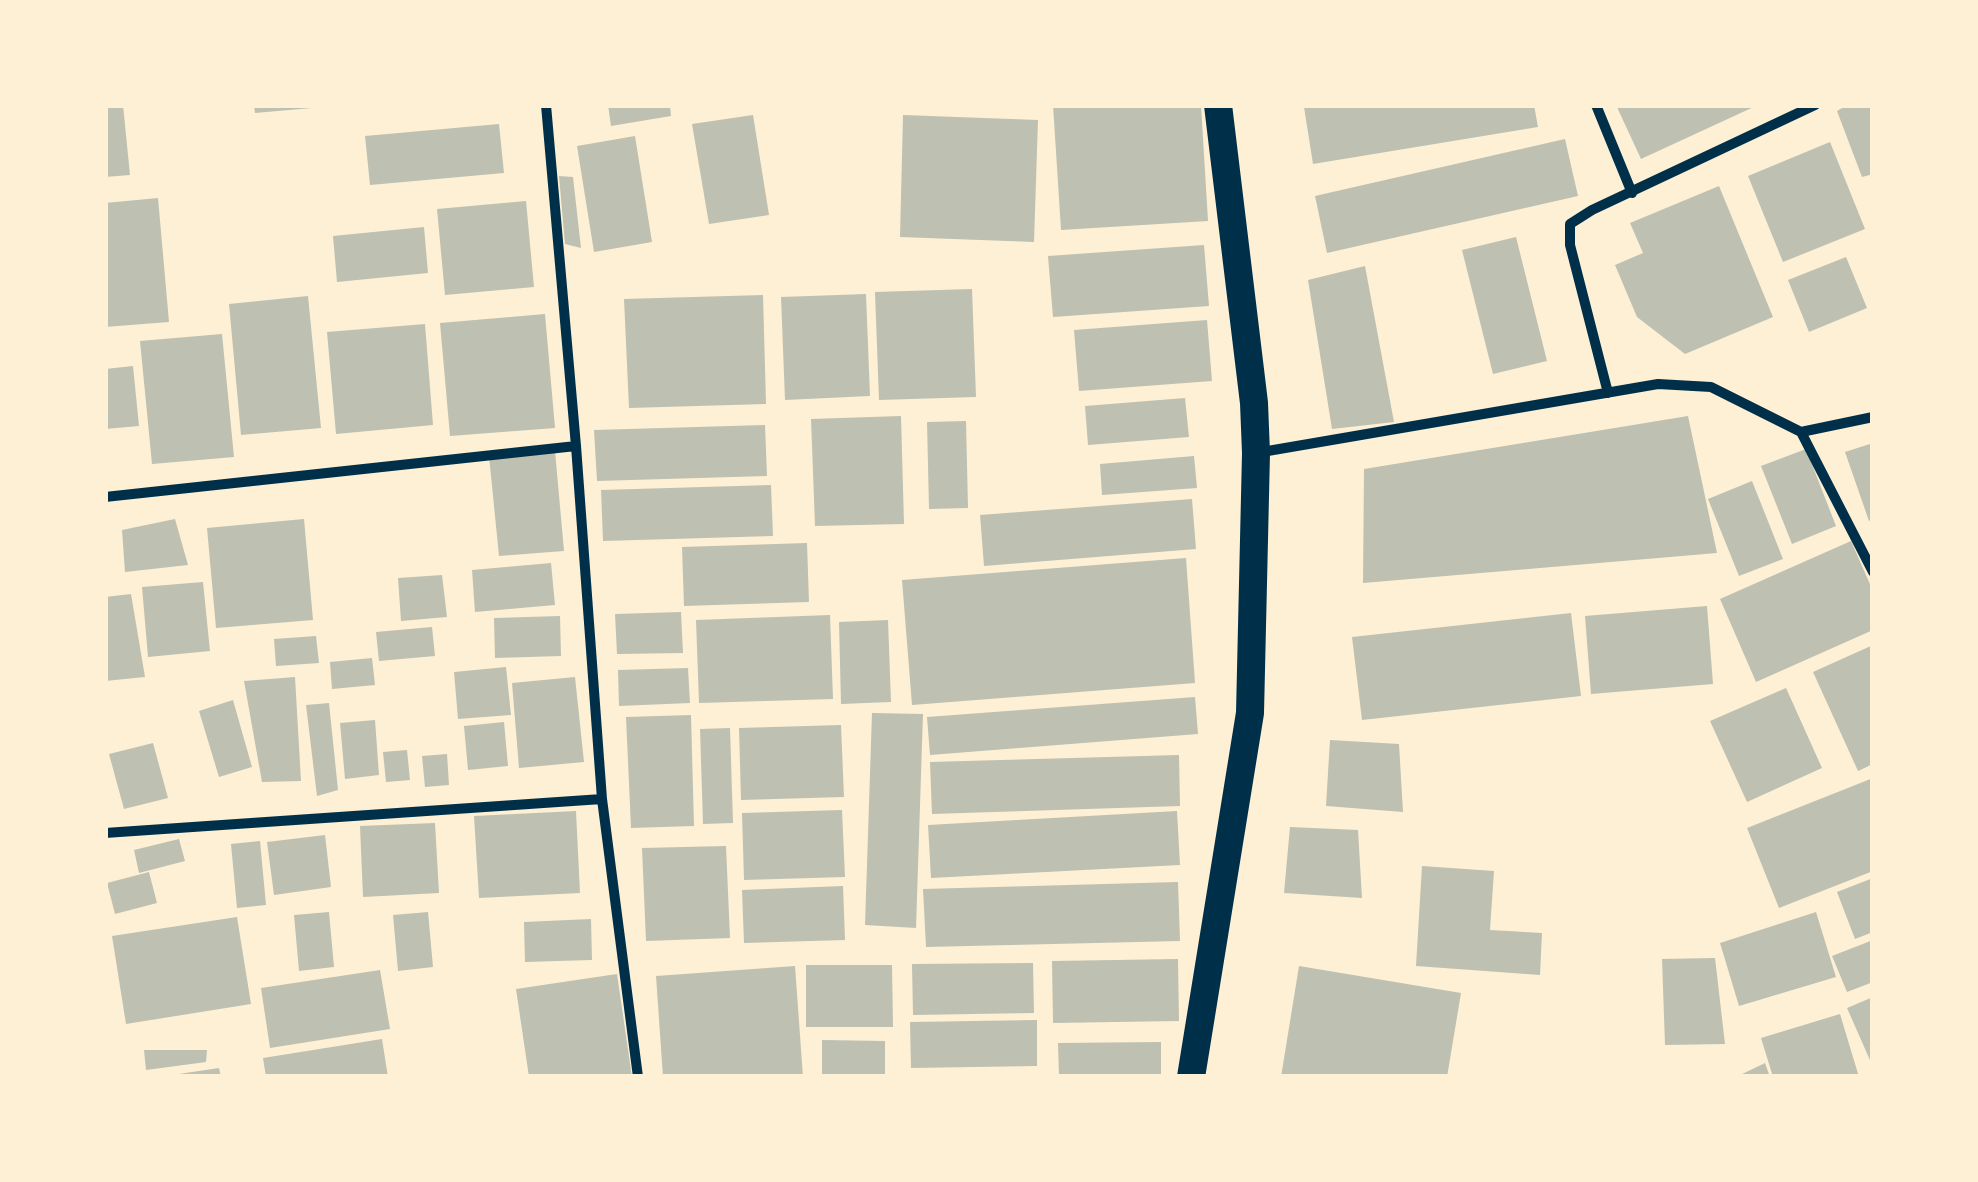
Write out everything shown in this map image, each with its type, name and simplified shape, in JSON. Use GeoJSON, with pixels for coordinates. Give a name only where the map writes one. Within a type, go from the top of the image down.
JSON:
{"type":"FeatureCollection","features":[{"type":"Feature","properties":{"kind":"highway"},"geometry":{"type":"LineString","coordinates":[[1192,1077],[1250,713],[1254,403],[1218,105]]}},
{"type":"Feature","properties":{"kind":"street"},"geometry":{"type":"LineString","coordinates":[[546,105],[602,799],[638,1077]]}},
{"type":"Feature","properties":{"kind":"street"},"geometry":{"type":"LineString","coordinates":[[1596,105],[1632,193]]}},
{"type":"Feature","properties":{"kind":"street"},"geometry":{"type":"LineString","coordinates":[[1608,393],[1570,245],[1570,224],[1815,105]]}},
{"type":"Feature","properties":{"kind":"street"},"geometry":{"type":"LineString","coordinates":[[1256,453],[1658,384],[1711,387],[1801,432],[1873,572]]}},
{"type":"Feature","properties":{"kind":"street"},"geometry":{"type":"LineString","coordinates":[[1801,432],[1873,417]]}},
{"type":"Feature","properties":{"kind":"street"},"geometry":{"type":"LineString","coordinates":[[105,497],[576,446]]}},
{"type":"Feature","properties":{"kind":"street"},"geometry":{"type":"LineString","coordinates":[[105,832],[602,799]]}},
{"type":"Feature","properties":{"kind":"building"},"geometry":{"type":"Polygon","coordinates":[[[105,105],[123,105],[130,175],[105,177],[105,105]]]}},
{"type":"Feature","properties":{"kind":"building"},"geometry":{"type":"Polygon","coordinates":[[[254,105],[312,105],[312,108],[255,113],[254,105]]]}},
{"type":"Feature","properties":{"kind":"building"},"geometry":{"type":"Polygon","coordinates":[[[608,105],[670,105],[671,116],[611,126],[608,105]]]}},
{"type":"Feature","properties":{"kind":"building"},"geometry":{"type":"Polygon","coordinates":[[[1053,105],[1201,105],[1208,221],[1061,230],[1053,105]]]}},
{"type":"Feature","properties":{"kind":"building"},"geometry":{"type":"Polygon","coordinates":[[[1534,105],[1538,127],[1313,164],[1304,107],[1534,105]]]}},
{"type":"Feature","properties":{"kind":"building"},"geometry":{"type":"Polygon","coordinates":[[[1616,105],[1758,105],[1641,159],[1616,105]]]}},
{"type":"Feature","properties":{"kind":"building"},"geometry":{"type":"Polygon","coordinates":[[[1847,105],[1873,105],[1873,174],[1862,177],[1837,111],[1847,105]]]}},
{"type":"Feature","properties":{"kind":"building"},"geometry":{"type":"Polygon","coordinates":[[[753,115],[769,215],[709,224],[692,124],[753,115]]]}},
{"type":"Feature","properties":{"kind":"building"},"geometry":{"type":"Polygon","coordinates":[[[903,115],[1038,120],[1034,242],[900,237],[903,115]]]}},
{"type":"Feature","properties":{"kind":"building"},"geometry":{"type":"Polygon","coordinates":[[[499,124],[504,173],[370,185],[365,136],[499,124]]]}},
{"type":"Feature","properties":{"kind":"building"},"geometry":{"type":"Polygon","coordinates":[[[635,136],[652,242],[594,252],[577,146],[635,136]]]}},
{"type":"Feature","properties":{"kind":"building"},"geometry":{"type":"Polygon","coordinates":[[[1565,139],[1578,196],[1327,253],[1315,196],[1565,139]]]}},
{"type":"Feature","properties":{"kind":"building"},"geometry":{"type":"Polygon","coordinates":[[[1830,142],[1865,229],[1783,262],[1748,176],[1830,142]]]}},
{"type":"Feature","properties":{"kind":"building"},"geometry":{"type":"Polygon","coordinates":[[[559,176],[573,177],[581,248],[565,244],[559,176]]]}},
{"type":"Feature","properties":{"kind":"building"},"geometry":{"type":"Polygon","coordinates":[[[1719,186],[1773,317],[1685,354],[1637,317],[1615,265],[1643,253],[1630,223],[1719,186]]]}},
{"type":"Feature","properties":{"kind":"building"},"geometry":{"type":"Polygon","coordinates":[[[158,198],[169,322],[105,327],[105,203],[158,198]]]}},
{"type":"Feature","properties":{"kind":"building"},"geometry":{"type":"Polygon","coordinates":[[[526,201],[534,287],[445,295],[437,209],[526,201]]]}},
{"type":"Feature","properties":{"kind":"building"},"geometry":{"type":"Polygon","coordinates":[[[424,227],[428,273],[337,282],[333,236],[424,227]]]}},
{"type":"Feature","properties":{"kind":"building"},"geometry":{"type":"Polygon","coordinates":[[[1516,237],[1547,361],[1493,374],[1462,250],[1516,237]]]}},
{"type":"Feature","properties":{"kind":"building"},"geometry":{"type":"Polygon","coordinates":[[[1204,245],[1209,306],[1053,317],[1048,256],[1204,245]]]}},
{"type":"Feature","properties":{"kind":"building"},"geometry":{"type":"Polygon","coordinates":[[[1846,257],[1867,308],[1809,332],[1788,280],[1846,257]]]}},
{"type":"Feature","properties":{"kind":"building"},"geometry":{"type":"Polygon","coordinates":[[[1365,266],[1394,422],[1332,429],[1308,280],[1365,266]]]}},
{"type":"Feature","properties":{"kind":"building"},"geometry":{"type":"Polygon","coordinates":[[[972,289],[976,397],[879,400],[875,292],[972,289]]]}},
{"type":"Feature","properties":{"kind":"building"},"geometry":{"type":"Polygon","coordinates":[[[866,294],[870,396],[785,400],[781,297],[866,294]]]}},
{"type":"Feature","properties":{"kind":"building"},"geometry":{"type":"Polygon","coordinates":[[[763,295],[766,404],[629,408],[624,299],[763,295]]]}},
{"type":"Feature","properties":{"kind":"building"},"geometry":{"type":"Polygon","coordinates":[[[308,296],[321,428],[241,435],[229,304],[308,296]]]}},
{"type":"Feature","properties":{"kind":"building"},"geometry":{"type":"Polygon","coordinates":[[[545,314],[555,428],[450,436],[440,323],[545,314]]]}},
{"type":"Feature","properties":{"kind":"building"},"geometry":{"type":"Polygon","coordinates":[[[1207,320],[1212,381],[1079,391],[1074,330],[1207,320]]]}},
{"type":"Feature","properties":{"kind":"building"},"geometry":{"type":"Polygon","coordinates":[[[425,324],[433,425],[336,434],[327,332],[425,324]]]}},
{"type":"Feature","properties":{"kind":"building"},"geometry":{"type":"Polygon","coordinates":[[[222,334],[234,457],[152,464],[140,341],[222,334]]]}},
{"type":"Feature","properties":{"kind":"building"},"geometry":{"type":"Polygon","coordinates":[[[133,366],[139,426],[105,429],[105,369],[133,366]]]}},
{"type":"Feature","properties":{"kind":"building"},"geometry":{"type":"Polygon","coordinates":[[[1185,398],[1189,437],[1088,445],[1085,406],[1185,398]]]}},
{"type":"Feature","properties":{"kind":"building"},"geometry":{"type":"Polygon","coordinates":[[[901,416],[904,524],[815,526],[811,419],[901,416]]]}},
{"type":"Feature","properties":{"kind":"building"},"geometry":{"type":"Polygon","coordinates":[[[1688,416],[1717,553],[1363,583],[1364,469],[1688,416]]]}},
{"type":"Feature","properties":{"kind":"building"},"geometry":{"type":"Polygon","coordinates":[[[966,421],[968,508],[929,509],[927,422],[966,421]]]}},
{"type":"Feature","properties":{"kind":"building"},"geometry":{"type":"Polygon","coordinates":[[[765,425],[767,476],[597,481],[594,430],[765,425]]]}},
{"type":"Feature","properties":{"kind":"building"},"geometry":{"type":"Polygon","coordinates":[[[1873,443],[1873,519],[1869,521],[1845,452],[1873,443]]]}},
{"type":"Feature","properties":{"kind":"building"},"geometry":{"type":"Polygon","coordinates":[[[1806,449],[1836,526],[1792,544],[1761,466],[1806,449]]]}},
{"type":"Feature","properties":{"kind":"building"},"geometry":{"type":"Polygon","coordinates":[[[555,451],[564,551],[499,556],[489,456],[555,451]]]}},
{"type":"Feature","properties":{"kind":"building"},"geometry":{"type":"Polygon","coordinates":[[[1194,456],[1197,488],[1102,495],[1100,464],[1194,456]]]}},
{"type":"Feature","properties":{"kind":"building"},"geometry":{"type":"Polygon","coordinates":[[[1752,481],[1783,559],[1739,576],[1708,499],[1752,481]]]}},
{"type":"Feature","properties":{"kind":"building"},"geometry":{"type":"Polygon","coordinates":[[[771,485],[773,536],[603,541],[601,490],[771,485]]]}},
{"type":"Feature","properties":{"kind":"building"},"geometry":{"type":"Polygon","coordinates":[[[1192,499],[1196,549],[984,566],[980,515],[1192,499]]]}},
{"type":"Feature","properties":{"kind":"building"},"geometry":{"type":"Polygon","coordinates":[[[175,519],[188,565],[125,572],[122,530],[175,519]]]}},
{"type":"Feature","properties":{"kind":"building"},"geometry":{"type":"Polygon","coordinates":[[[304,519],[313,620],[216,628],[207,528],[304,519]]]}},
{"type":"Feature","properties":{"kind":"building"},"geometry":{"type":"Polygon","coordinates":[[[1851,541],[1873,591],[1873,630],[1756,682],[1720,599],[1851,541]]]}},
{"type":"Feature","properties":{"kind":"building"},"geometry":{"type":"Polygon","coordinates":[[[807,543],[809,602],[684,606],[682,547],[807,543]]]}},
{"type":"Feature","properties":{"kind":"building"},"geometry":{"type":"Polygon","coordinates":[[[1186,558],[1195,683],[912,705],[902,580],[1186,558]]]}},
{"type":"Feature","properties":{"kind":"building"},"geometry":{"type":"Polygon","coordinates":[[[551,563],[555,605],[475,612],[472,570],[551,563]]]}},
{"type":"Feature","properties":{"kind":"building"},"geometry":{"type":"Polygon","coordinates":[[[442,575],[447,617],[401,621],[398,578],[442,575]]]}},
{"type":"Feature","properties":{"kind":"building"},"geometry":{"type":"Polygon","coordinates":[[[203,582],[210,651],[148,657],[142,587],[203,582]]]}},
{"type":"Feature","properties":{"kind":"building"},"geometry":{"type":"Polygon","coordinates":[[[131,594],[145,677],[105,681],[105,597],[131,594]]]}},
{"type":"Feature","properties":{"kind":"building"},"geometry":{"type":"Polygon","coordinates":[[[1707,606],[1713,684],[1591,694],[1585,616],[1707,606]]]}},
{"type":"Feature","properties":{"kind":"building"},"geometry":{"type":"Polygon","coordinates":[[[681,612],[683,653],[617,654],[615,614],[681,612]]]}},
{"type":"Feature","properties":{"kind":"building"},"geometry":{"type":"Polygon","coordinates":[[[1571,613],[1581,696],[1362,720],[1352,637],[1571,613]]]}},
{"type":"Feature","properties":{"kind":"building"},"geometry":{"type":"Polygon","coordinates":[[[830,615],[833,699],[699,703],[696,620],[830,615]]]}},
{"type":"Feature","properties":{"kind":"building"},"geometry":{"type":"Polygon","coordinates":[[[560,616],[561,656],[495,658],[494,618],[560,616]]]}},
{"type":"Feature","properties":{"kind":"building"},"geometry":{"type":"Polygon","coordinates":[[[888,620],[891,702],[841,704],[839,622],[888,620]]]}},
{"type":"Feature","properties":{"kind":"building"},"geometry":{"type":"Polygon","coordinates":[[[432,627],[435,656],[379,661],[376,632],[432,627]]]}},
{"type":"Feature","properties":{"kind":"building"},"geometry":{"type":"Polygon","coordinates":[[[316,636],[319,663],[276,666],[274,639],[316,636]]]}},
{"type":"Feature","properties":{"kind":"building"},"geometry":{"type":"Polygon","coordinates":[[[1873,645],[1873,764],[1858,771],[1813,672],[1873,645]]]}},
{"type":"Feature","properties":{"kind":"building"},"geometry":{"type":"Polygon","coordinates":[[[372,658],[375,685],[332,689],[330,662],[372,658]]]}},
{"type":"Feature","properties":{"kind":"building"},"geometry":{"type":"Polygon","coordinates":[[[506,667],[511,715],[458,719],[454,672],[506,667]]]}},
{"type":"Feature","properties":{"kind":"building"},"geometry":{"type":"Polygon","coordinates":[[[688,668],[690,703],[619,706],[618,670],[688,668]]]}},
{"type":"Feature","properties":{"kind":"building"},"geometry":{"type":"Polygon","coordinates":[[[295,677],[301,781],[262,782],[244,681],[295,677]]]}},
{"type":"Feature","properties":{"kind":"building"},"geometry":{"type":"Polygon","coordinates":[[[575,677],[584,762],[519,768],[512,683],[575,677]]]}},
{"type":"Feature","properties":{"kind":"building"},"geometry":{"type":"Polygon","coordinates":[[[1786,688],[1822,768],[1747,802],[1710,721],[1786,688]]]}},
{"type":"Feature","properties":{"kind":"building"},"geometry":{"type":"Polygon","coordinates":[[[1195,697],[1198,734],[930,755],[927,717],[1195,697]]]}},
{"type":"Feature","properties":{"kind":"building"},"geometry":{"type":"Polygon","coordinates":[[[233,700],[252,767],[219,777],[199,711],[233,700]]]}},
{"type":"Feature","properties":{"kind":"building"},"geometry":{"type":"Polygon","coordinates":[[[329,703],[338,790],[317,796],[306,705],[329,703]]]}},
{"type":"Feature","properties":{"kind":"building"},"geometry":{"type":"Polygon","coordinates":[[[872,713],[923,714],[916,928],[865,925],[872,713]]]}},
{"type":"Feature","properties":{"kind":"building"},"geometry":{"type":"Polygon","coordinates":[[[691,715],[694,826],[631,828],[626,717],[691,715]]]}},
{"type":"Feature","properties":{"kind":"building"},"geometry":{"type":"Polygon","coordinates":[[[375,720],[379,775],[345,779],[340,723],[375,720]]]}},
{"type":"Feature","properties":{"kind":"building"},"geometry":{"type":"Polygon","coordinates":[[[504,722],[508,766],[468,770],[464,726],[504,722]]]}},
{"type":"Feature","properties":{"kind":"building"},"geometry":{"type":"Polygon","coordinates":[[[841,725],[844,797],[741,800],[739,728],[841,725]]]}},
{"type":"Feature","properties":{"kind":"building"},"geometry":{"type":"Polygon","coordinates":[[[730,728],[733,823],[703,824],[700,729],[730,728]]]}},
{"type":"Feature","properties":{"kind":"building"},"geometry":{"type":"Polygon","coordinates":[[[1330,740],[1399,744],[1403,812],[1326,806],[1330,740]]]}},
{"type":"Feature","properties":{"kind":"building"},"geometry":{"type":"Polygon","coordinates":[[[153,743],[168,798],[124,809],[109,754],[153,743]]]}},
{"type":"Feature","properties":{"kind":"building"},"geometry":{"type":"Polygon","coordinates":[[[407,750],[410,780],[386,782],[383,752],[407,750]]]}},
{"type":"Feature","properties":{"kind":"building"},"geometry":{"type":"Polygon","coordinates":[[[447,754],[449,785],[425,787],[422,756],[447,754]]]}},
{"type":"Feature","properties":{"kind":"building"},"geometry":{"type":"Polygon","coordinates":[[[1179,755],[1180,806],[932,814],[930,762],[1179,755]]]}},
{"type":"Feature","properties":{"kind":"building"},"geometry":{"type":"Polygon","coordinates":[[[1873,778],[1873,871],[1779,908],[1747,828],[1873,778]]]}},
{"type":"Feature","properties":{"kind":"building"},"geometry":{"type":"Polygon","coordinates":[[[842,810],[845,877],[744,880],[742,813],[842,810]]]}},
{"type":"Feature","properties":{"kind":"building"},"geometry":{"type":"Polygon","coordinates":[[[576,811],[580,893],[479,898],[474,816],[576,811]]]}},
{"type":"Feature","properties":{"kind":"building"},"geometry":{"type":"Polygon","coordinates":[[[1177,811],[1180,865],[931,878],[928,825],[1177,811]]]}},
{"type":"Feature","properties":{"kind":"building"},"geometry":{"type":"Polygon","coordinates":[[[435,823],[439,893],[363,897],[360,826],[435,823]]]}},
{"type":"Feature","properties":{"kind":"building"},"geometry":{"type":"Polygon","coordinates":[[[1290,827],[1358,830],[1362,898],[1284,893],[1290,827]]]}},
{"type":"Feature","properties":{"kind":"building"},"geometry":{"type":"Polygon","coordinates":[[[325,835],[331,887],[274,895],[267,842],[325,835]]]}},
{"type":"Feature","properties":{"kind":"building"},"geometry":{"type":"Polygon","coordinates":[[[179,839],[185,861],[139,873],[134,850],[179,839]]]}},
{"type":"Feature","properties":{"kind":"building"},"geometry":{"type":"Polygon","coordinates":[[[260,841],[266,905],[237,908],[231,844],[260,841]]]}},
{"type":"Feature","properties":{"kind":"building"},"geometry":{"type":"Polygon","coordinates":[[[726,846],[730,938],[646,941],[642,848],[726,846]]]}},
{"type":"Feature","properties":{"kind":"building"},"geometry":{"type":"Polygon","coordinates":[[[1422,866],[1494,871],[1490,930],[1542,933],[1540,975],[1416,966],[1422,866]]]}},
{"type":"Feature","properties":{"kind":"building"},"geometry":{"type":"Polygon","coordinates":[[[149,872],[157,903],[115,914],[107,883],[149,872]]]}},
{"type":"Feature","properties":{"kind":"building"},"geometry":{"type":"Polygon","coordinates":[[[1873,878],[1873,932],[1855,939],[1837,892],[1873,878]]]}},
{"type":"Feature","properties":{"kind":"building"},"geometry":{"type":"Polygon","coordinates":[[[1178,882],[1180,941],[926,947],[923,889],[1178,882]]]}},
{"type":"Feature","properties":{"kind":"building"},"geometry":{"type":"Polygon","coordinates":[[[843,886],[845,940],[744,943],[742,890],[843,886]]]}},
{"type":"Feature","properties":{"kind":"building"},"geometry":{"type":"Polygon","coordinates":[[[329,912],[334,967],[299,971],[294,915],[329,912]]]}},
{"type":"Feature","properties":{"kind":"building"},"geometry":{"type":"Polygon","coordinates":[[[428,912],[433,967],[398,971],[393,915],[428,912]]]}},
{"type":"Feature","properties":{"kind":"building"},"geometry":{"type":"Polygon","coordinates":[[[1816,912],[1836,977],[1739,1006],[1720,943],[1816,912]]]}},
{"type":"Feature","properties":{"kind":"building"},"geometry":{"type":"Polygon","coordinates":[[[237,917],[251,1004],[126,1024],[112,936],[237,917]]]}},
{"type":"Feature","properties":{"kind":"building"},"geometry":{"type":"Polygon","coordinates":[[[591,919],[592,960],[525,962],[524,922],[591,919]]]}},
{"type":"Feature","properties":{"kind":"building"},"geometry":{"type":"Polygon","coordinates":[[[1873,940],[1873,982],[1847,992],[1832,956],[1873,940]]]}},
{"type":"Feature","properties":{"kind":"building"},"geometry":{"type":"Polygon","coordinates":[[[1715,958],[1725,1044],[1665,1045],[1662,959],[1715,958]]]}},
{"type":"Feature","properties":{"kind":"building"},"geometry":{"type":"Polygon","coordinates":[[[1178,959],[1179,1021],[1053,1023],[1052,961],[1178,959]]]}},
{"type":"Feature","properties":{"kind":"building"},"geometry":{"type":"Polygon","coordinates":[[[1033,963],[1034,1013],[913,1015],[912,964],[1033,963]]]}},
{"type":"Feature","properties":{"kind":"building"},"geometry":{"type":"Polygon","coordinates":[[[806,965],[892,965],[893,1027],[806,1027],[806,965]]]}},
{"type":"Feature","properties":{"kind":"building"},"geometry":{"type":"Polygon","coordinates":[[[795,966],[803,1077],[663,1077],[656,976],[795,966]]]}},
{"type":"Feature","properties":{"kind":"building"},"geometry":{"type":"Polygon","coordinates":[[[1299,966],[1461,993],[1447,1077],[1281,1077],[1299,966]]]}},
{"type":"Feature","properties":{"kind":"building"},"geometry":{"type":"Polygon","coordinates":[[[380,970],[390,1029],[270,1048],[261,988],[380,970]]]}},
{"type":"Feature","properties":{"kind":"building"},"geometry":{"type":"Polygon","coordinates":[[[617,974],[632,1077],[529,1077],[516,989],[617,974]]]}},
{"type":"Feature","properties":{"kind":"building"},"geometry":{"type":"Polygon","coordinates":[[[1873,997],[1873,1067],[1847,1008],[1873,997]]]}},
{"type":"Feature","properties":{"kind":"building"},"geometry":{"type":"Polygon","coordinates":[[[1840,1014],[1859,1077],[1773,1077],[1761,1038],[1840,1014]]]}},
{"type":"Feature","properties":{"kind":"building"},"geometry":{"type":"Polygon","coordinates":[[[1037,1020],[1037,1066],[911,1068],[910,1022],[1037,1020]]]}},
{"type":"Feature","properties":{"kind":"building"},"geometry":{"type":"Polygon","coordinates":[[[382,1039],[388,1077],[266,1077],[263,1058],[382,1039]]]}},
{"type":"Feature","properties":{"kind":"building"},"geometry":{"type":"Polygon","coordinates":[[[822,1040],[885,1041],[885,1077],[822,1077],[822,1040]]]}},
{"type":"Feature","properties":{"kind":"building"},"geometry":{"type":"Polygon","coordinates":[[[1161,1042],[1161,1077],[1059,1077],[1058,1043],[1161,1042]]]}},
{"type":"Feature","properties":{"kind":"building"},"geometry":{"type":"Polygon","coordinates":[[[144,1050],[207,1050],[206,1062],[146,1070],[144,1050]]]}},
{"type":"Feature","properties":{"kind":"building"},"geometry":{"type":"Polygon","coordinates":[[[1765,1063],[1770,1077],[1736,1077],[1765,1063]]]}},
{"type":"Feature","properties":{"kind":"building"},"geometry":{"type":"Polygon","coordinates":[[[219,1068],[221,1077],[172,1077],[172,1075],[219,1068]]]}}]}
